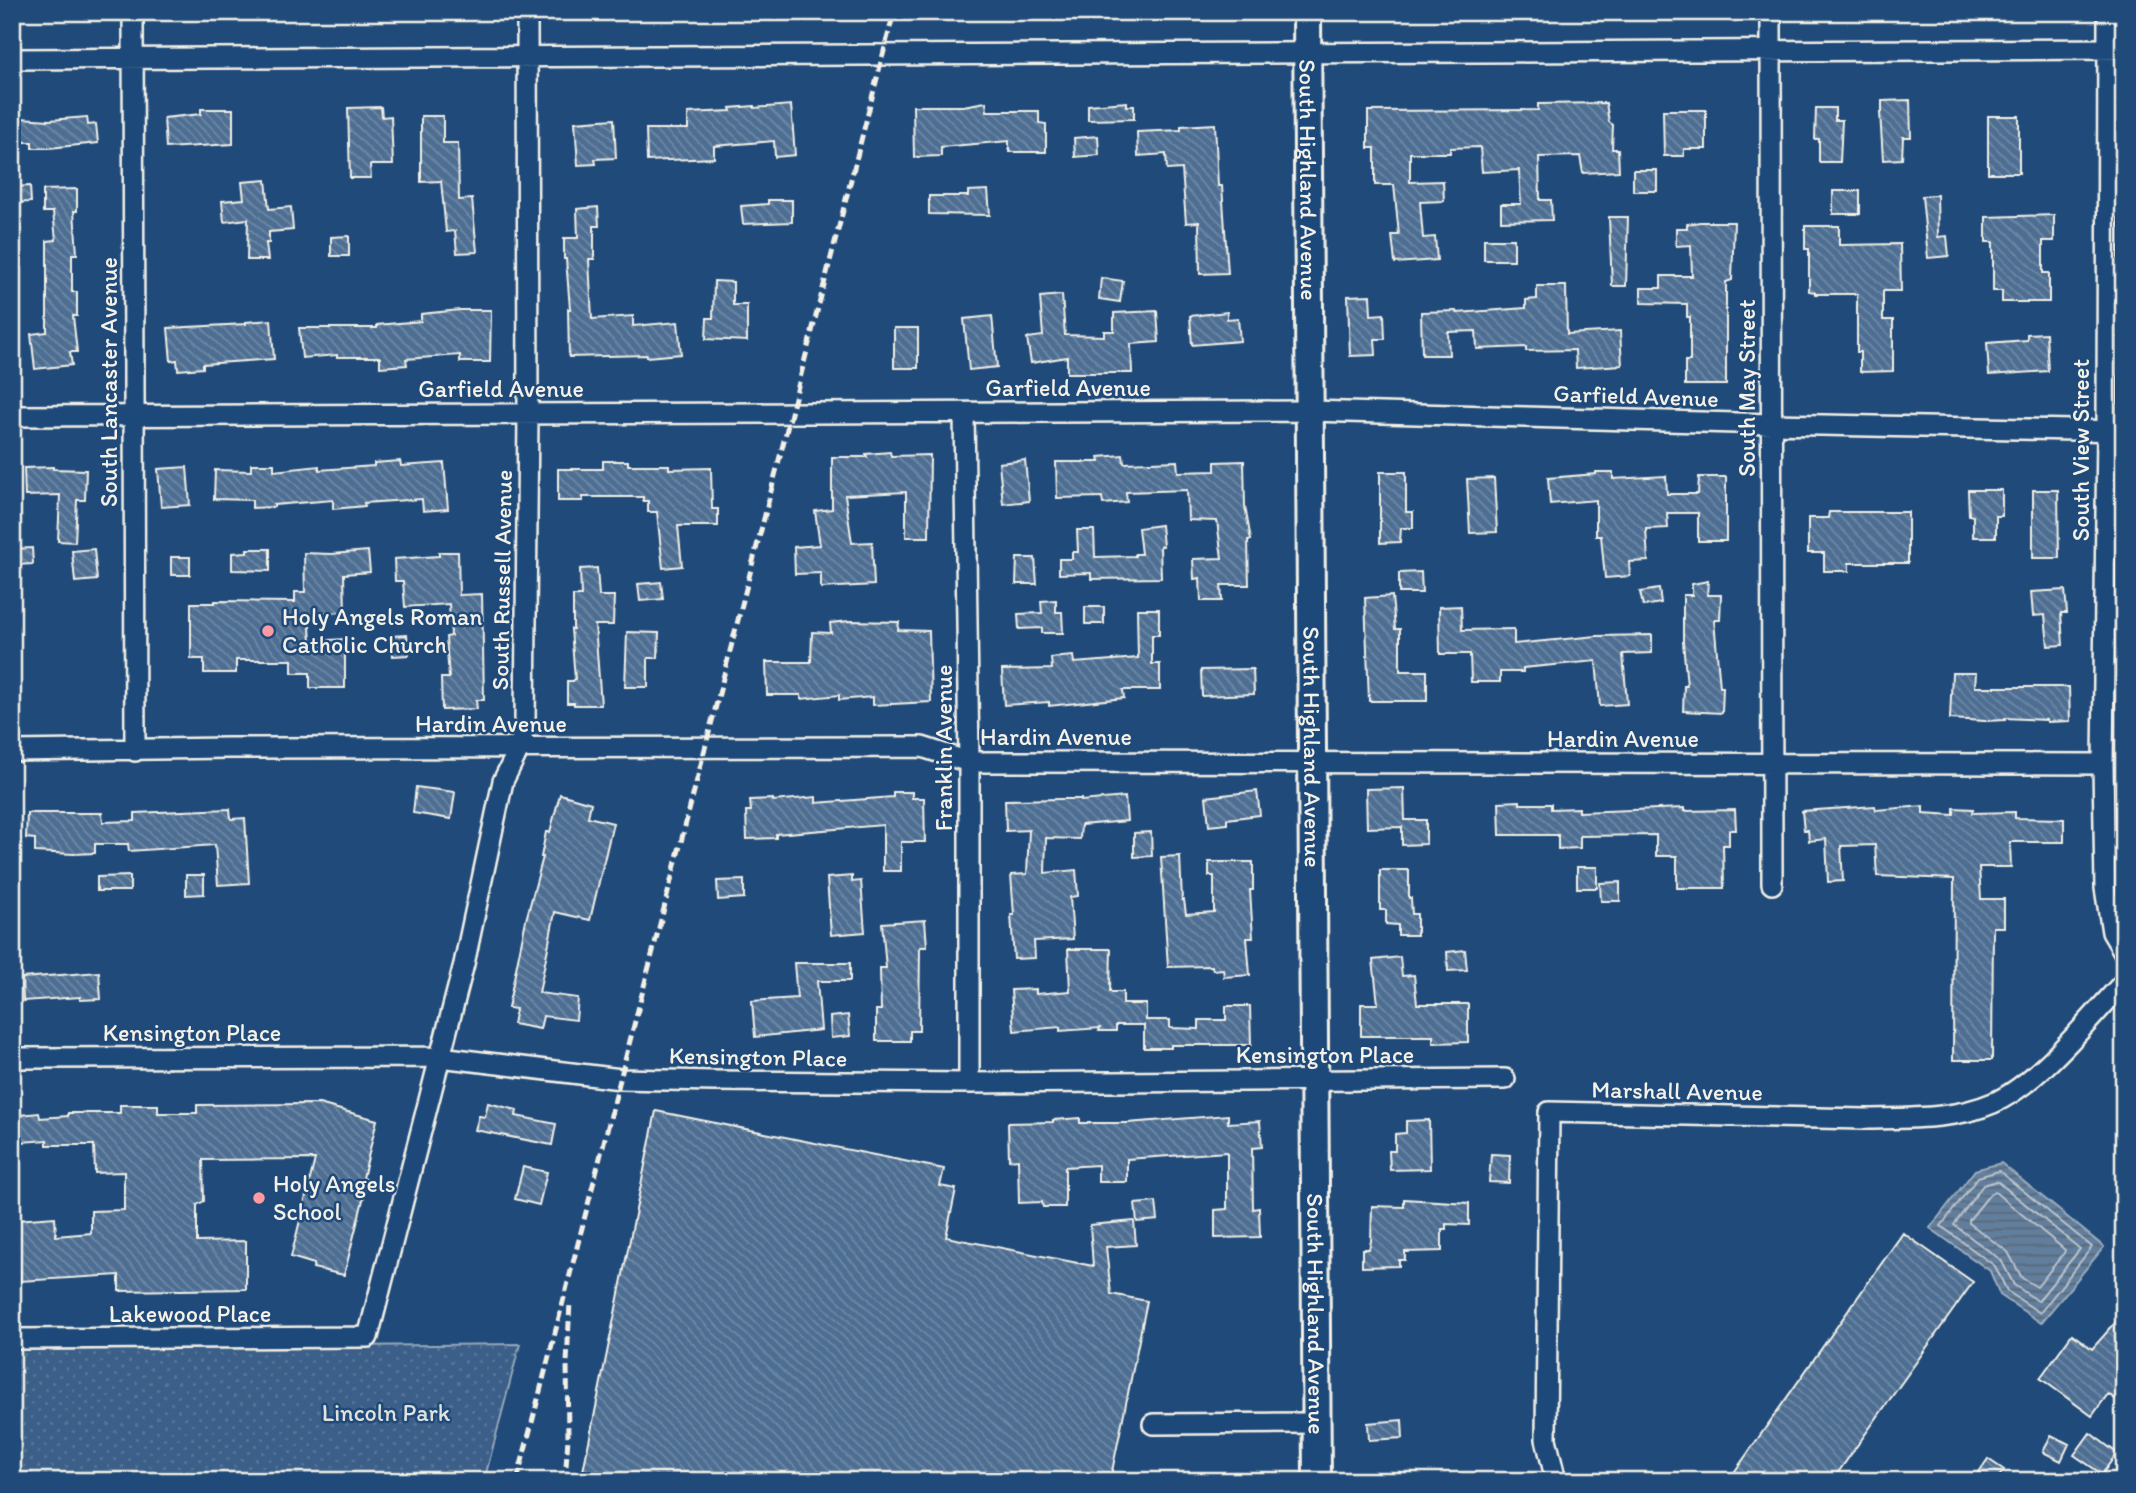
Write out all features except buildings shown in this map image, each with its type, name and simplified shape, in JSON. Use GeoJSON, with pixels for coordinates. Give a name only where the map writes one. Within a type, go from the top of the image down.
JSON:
{"type":"FeatureCollection","features":[{"type":"Feature","properties":{"kind":"street","name":"South Lancaster Avenue"},"geometry":{"type":"LineString","coordinates":[[133,12],[135,751]]}},
{"type":"Feature","properties":{"kind":"street","name":"South Russell Avenue"},"geometry":{"type":"LineString","coordinates":[[368,1337],[464,964],[503,780],[519,749],[524,723],[528,414],[527,12]]}},
{"type":"Feature","properties":{"kind":"street","name":"South Highland Avenue"},"geometry":{"type":"LineString","coordinates":[[1307,12],[1317,1481]]}},
{"type":"Feature","properties":{"kind":"street","name":"South May Street"},"geometry":{"type":"LineString","coordinates":[[1771,12],[1772,884]]}},
{"type":"Feature","properties":{"kind":"street","name":"South View Street"},"geometry":{"type":"LineString","coordinates":[[2108,12],[2115,49],[2115,430],[2102,764],[2105,888],[2112,932],[2124,952]]}},
{"type":"Feature","properties":{"kind":"street"},"geometry":{"type":"LineString","coordinates":[[12,60],[2115,49]]}},
{"type":"Feature","properties":{"kind":"street","name":"Garfield Avenue"},"geometry":{"type":"LineString","coordinates":[[12,416],[1310,411],[1771,424],[2115,430]]}},
{"type":"Feature","properties":{"kind":"street","name":"Franklin Avenue"},"geometry":{"type":"LineString","coordinates":[[964,413],[969,762],[969,1083]]}},
{"type":"Feature","properties":{"kind":"street","name":"Hardin Avenue"},"geometry":{"type":"LineString","coordinates":[[12,751],[922,747],[969,762],[2102,764]]}},
{"type":"Feature","properties":{"kind":"street","name":"Marshall Avenue"},"geometry":{"type":"LineString","coordinates":[[1556,1481],[1546,1438],[1549,1112],[1865,1119],[1952,1114],[1994,1103],[2036,1075],[2124,982]]}},
{"type":"Feature","properties":{"kind":"street","name":"Kensington Place"},"geometry":{"type":"LineString","coordinates":[[12,1058],[440,1057],[621,1079],[969,1083],[1505,1079]]}},
{"type":"Feature","properties":{"kind":"street","name":"Lakewood Place"},"geometry":{"type":"LineString","coordinates":[[12,1339],[368,1337]]}},
{"type":"Feature","properties":{"kind":"street"},"geometry":{"type":"LineString","coordinates":[[1153,1424],[1317,1423]]}},
{"type":"Feature","properties":{"kind":"green space","name":"Lincoln Park"},"geometry":{"type":"Polygon","coordinates":[[[520,1344],[484,1481],[12,1481],[12,1350],[520,1344]]]}},
{"type":"Feature","properties":{"kind":"water"},"geometry":{"type":"Polygon","coordinates":[[[2001,1163],[2104,1247],[2041,1323],[2000,1295],[1990,1271],[1930,1228],[1975,1170],[2001,1163]]]}},
{"type":"Feature","properties":{"kind":"railway"},"geometry":{"type":"LineString","coordinates":[[517,1481],[894,12]]}},
{"type":"Feature","properties":{"kind":"railway"},"geometry":{"type":"LineString","coordinates":[[565,1481],[570,1302]]}},
{"type":"Feature","properties":{"kind":"place","name":"Holy Angels Roman Catholic Church"},"geometry":{"type":"Point","coordinates":[268,631]}},
{"type":"Feature","properties":{"kind":"place","name":"Holy Angels School"},"geometry":{"type":"Point","coordinates":[259,1198]}}]}
